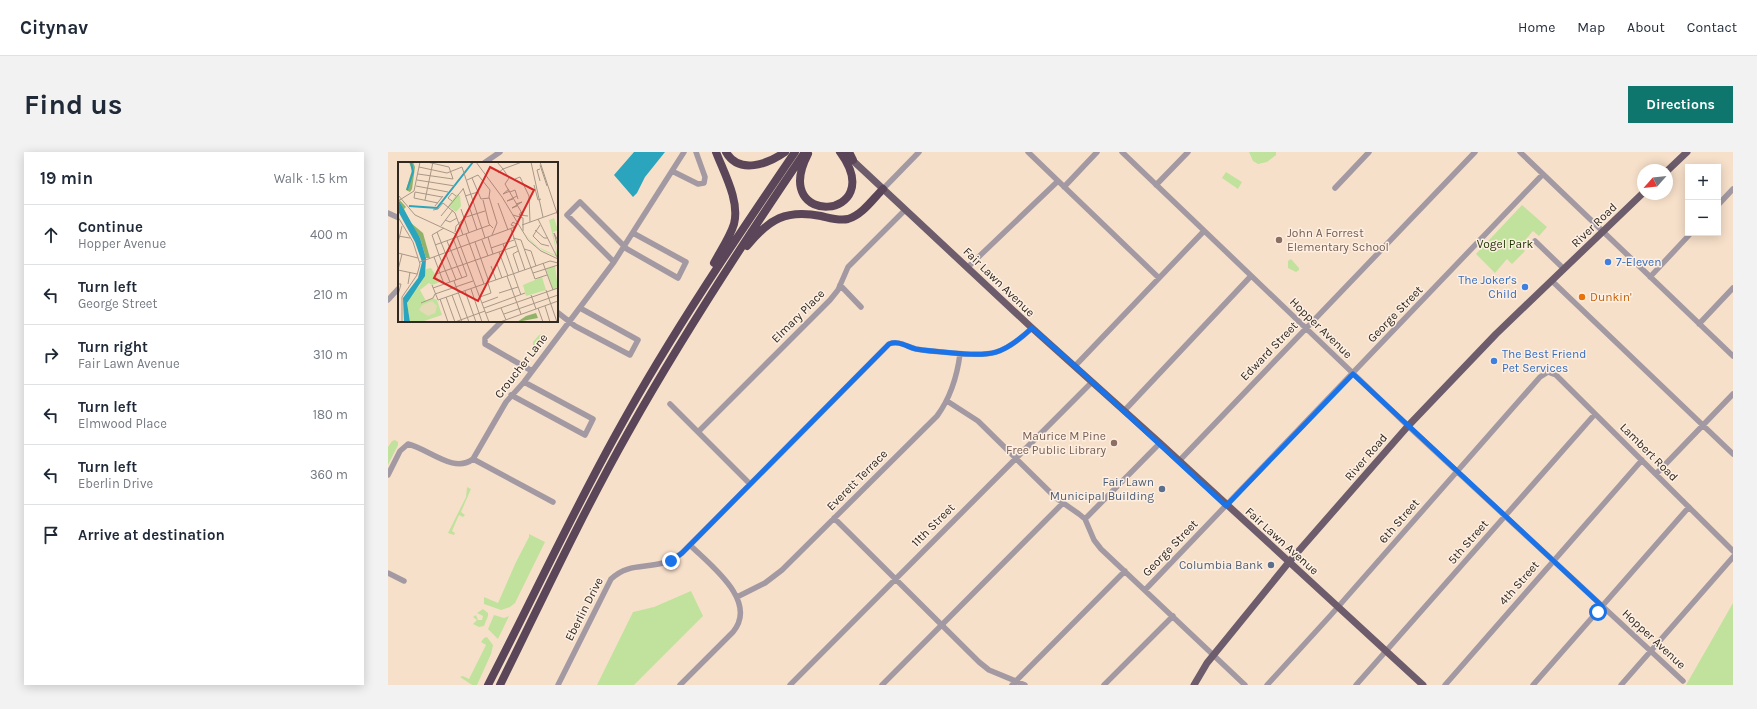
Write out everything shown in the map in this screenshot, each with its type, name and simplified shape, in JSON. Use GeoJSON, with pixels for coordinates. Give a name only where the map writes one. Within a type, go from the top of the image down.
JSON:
{"type":"FeatureCollection","features":[{"type":"Feature","properties":{"kind":"highway"},"geometry":{"type":"LineString","coordinates":[[488,685],[575,509],[619,428],[677,330],[731,232],[736,211],[716,152]]}},
{"type":"Feature","properties":{"kind":"highway"},"geometry":{"type":"LineString","coordinates":[[726,152],[738,163],[750,166],[765,163],[784,152]]}},
{"type":"Feature","properties":{"kind":"highway"},"geometry":{"type":"LineString","coordinates":[[677,330],[724,256],[795,152]]}},
{"type":"Feature","properties":{"kind":"highway"},"geometry":{"type":"LineString","coordinates":[[500,685],[567,547],[611,463],[661,374],[713,289],[805,152]]}},
{"type":"Feature","properties":{"kind":"highway"},"geometry":{"type":"LineString","coordinates":[[810,152],[802,169],[801,189],[808,201],[814,205],[826,207],[843,201],[851,191],[852,185],[850,171],[840,152]]}},
{"type":"Feature","properties":{"kind":"highway"},"geometry":{"type":"LineString","coordinates":[[849,152],[853,160]]}},
{"type":"Feature","properties":{"kind":"highway"},"geometry":{"type":"LineString","coordinates":[[713,289],[753,238],[772,222],[784,216],[796,213],[836,219],[848,219],[860,212],[882,189]]}},
{"type":"Feature","properties":{"kind":"main road","name":"Fair Lawn Avenue"},"geometry":{"type":"LineString","coordinates":[[844,152],[1032,328],[1160,443],[1226,506],[1422,685]]}},
{"type":"Feature","properties":{"kind":"main road"},"geometry":{"type":"LineString","coordinates":[[1673,165],[1687,152]]}},
{"type":"Feature","properties":{"kind":"main road","name":"River Road"},"geometry":{"type":"LineString","coordinates":[[1194,685],[1213,655],[1289,562],[1408,426],[1496,334],[1637,199]]}},
{"type":"Feature","properties":{"kind":"street"},"geometry":{"type":"LineString","coordinates":[[485,162],[500,152]]}},
{"type":"Feature","properties":{"kind":"street","name":"Croucher Lane"},"geometry":{"type":"LineString","coordinates":[[473,459],[502,408],[524,382],[614,262],[684,152]]}},
{"type":"Feature","properties":{"kind":"street"},"geometry":{"type":"LineString","coordinates":[[672,171],[698,184],[704,183],[705,177],[696,152]]}},
{"type":"Feature","properties":{"kind":"street"},"geometry":{"type":"LineString","coordinates":[[882,189],[919,152]]}},
{"type":"Feature","properties":{"kind":"street"},"geometry":{"type":"LineString","coordinates":[[1028,152],[1158,278]]}},
{"type":"Feature","properties":{"kind":"street"},"geometry":{"type":"LineString","coordinates":[[1064,187],[1097,152]]}},
{"type":"Feature","properties":{"kind":"street","name":"Hopper Avenue"},"geometry":{"type":"LineString","coordinates":[[1122,152],[1408,426],[1683,681]]}},
{"type":"Feature","properties":{"kind":"street"},"geometry":{"type":"LineString","coordinates":[[1156,185],[1188,152]]}},
{"type":"Feature","properties":{"kind":"street"},"geometry":{"type":"LineString","coordinates":[[1335,188],[1369,152]]}},
{"type":"Feature","properties":{"kind":"street","name":"Edward Street"},"geometry":{"type":"LineString","coordinates":[[1179,461],[1475,152]]}},
{"type":"Feature","properties":{"kind":"street"},"geometry":{"type":"LineString","coordinates":[[1520,152],[1733,356]]}},
{"type":"Feature","properties":{"kind":"street","name":"George Street"},"geometry":{"type":"LineString","coordinates":[[1145,590],[1543,174]]}},
{"type":"Feature","properties":{"kind":"street"},"geometry":{"type":"LineString","coordinates":[[968,267],[1058,181]]}},
{"type":"Feature","properties":{"kind":"street"},"geometry":{"type":"LineString","coordinates":[[1721,202],[1733,189]]}},
{"type":"Feature","properties":{"kind":"street"},"geometry":{"type":"LineString","coordinates":[[614,262],[567,215],[580,202],[630,252],[678,278],[686,262],[633,233]]}},
{"type":"Feature","properties":{"kind":"street","name":"Elmary Place"},"geometry":{"type":"LineString","coordinates":[[698,432],[830,300],[848,267],[905,210]]}},
{"type":"Feature","properties":{"kind":"street"},"geometry":{"type":"LineString","coordinates":[[388,213],[398,218]]}},
{"type":"Feature","properties":{"kind":"street"},"geometry":{"type":"LineString","coordinates":[[1075,366],[1204,231]]}},
{"type":"Feature","properties":{"kind":"street"},"geometry":{"type":"LineString","coordinates":[[1650,277],[1689,236]]}},
{"type":"Feature","properties":{"kind":"street"},"geometry":{"type":"LineString","coordinates":[[1535,241],[1564,270]]}},
{"type":"Feature","properties":{"kind":"street"},"geometry":{"type":"LineString","coordinates":[[1124,411],[1251,276]]}},
{"type":"Feature","properties":{"kind":"street"},"geometry":{"type":"LineString","coordinates":[[1552,281],[1733,454]]}},
{"type":"Feature","properties":{"kind":"street"},"geometry":{"type":"LineString","coordinates":[[840,284],[861,307]]}},
{"type":"Feature","properties":{"kind":"street"},"geometry":{"type":"LineString","coordinates":[[1699,324],[1733,288]]}},
{"type":"Feature","properties":{"kind":"street"},"geometry":{"type":"LineString","coordinates":[[388,300],[398,289]]}},
{"type":"Feature","properties":{"kind":"street"},"geometry":{"type":"LineString","coordinates":[[558,313],[569,322],[630,355],[638,340],[580,308]]}},
{"type":"Feature","properties":{"kind":"street"},"geometry":{"type":"LineString","coordinates":[[501,322],[485,338],[485,344],[532,371]]}},
{"type":"Feature","properties":{"kind":"street"},"geometry":{"type":"LineString","coordinates":[[960,354],[986,355],[1001,351],[1017,342],[1032,328]]}},
{"type":"Feature","properties":{"kind":"street","name":"Eberlin Drive"},"geometry":{"type":"LineString","coordinates":[[558,685],[611,578],[629,567],[656,566],[671,561],[690,544],[889,344],[894,342],[914,348],[960,354]]}},
{"type":"Feature","properties":{"kind":"street","name":"Everett Terrace"},"geometry":{"type":"LineString","coordinates":[[737,598],[765,583],[782,570],[931,422],[947,401],[954,384],[960,354]]}},
{"type":"Feature","properties":{"kind":"street","name":"Lambert Road"},"geometry":{"type":"LineString","coordinates":[[1548,372],[1556,375],[1733,551]]}},
{"type":"Feature","properties":{"kind":"street","name":"6th Street"},"geometry":{"type":"LineString","coordinates":[[1267,685],[1338,607],[1540,377],[1548,372]]}},
{"type":"Feature","properties":{"kind":"street"},"geometry":{"type":"LineString","coordinates":[[512,395],[585,434],[593,419],[524,382]]}},
{"type":"Feature","properties":{"kind":"street","name":"11th Street"},"geometry":{"type":"LineString","coordinates":[[790,685],[1092,382]]}},
{"type":"Feature","properties":{"kind":"street"},"geometry":{"type":"LineString","coordinates":[[1656,474],[1733,394]]}},
{"type":"Feature","properties":{"kind":"street"},"geometry":{"type":"LineString","coordinates":[[947,401],[978,421],[1063,503],[1085,519],[1097,545],[1245,685]]}},
{"type":"Feature","properties":{"kind":"street"},"geometry":{"type":"LineString","coordinates":[[670,404],[750,484]]}},
{"type":"Feature","properties":{"kind":"street","name":"5th Street"},"geometry":{"type":"LineString","coordinates":[[1356,685],[1595,414]]}},
{"type":"Feature","properties":{"kind":"street"},"geometry":{"type":"LineString","coordinates":[[1085,519],[1160,443]]}},
{"type":"Feature","properties":{"kind":"street"},"geometry":{"type":"LineString","coordinates":[[388,475],[400,451],[408,444],[418,446],[456,465],[465,464],[473,459],[553,502]]}},
{"type":"Feature","properties":{"kind":"street","name":"4th Street"},"geometry":{"type":"LineString","coordinates":[[1445,685],[1642,460]]}},
{"type":"Feature","properties":{"kind":"street"},"geometry":{"type":"LineString","coordinates":[[882,685],[1063,503]]}},
{"type":"Feature","properties":{"kind":"street"},"geometry":{"type":"LineString","coordinates":[[1533,685],[1689,507]]}},
{"type":"Feature","properties":{"kind":"street"},"geometry":{"type":"LineString","coordinates":[[834,518],[984,667],[1014,683],[1025,685]]}},
{"type":"Feature","properties":{"kind":"street"},"geometry":{"type":"LineString","coordinates":[[683,684],[737,627],[741,610],[737,598],[728,583],[690,544]]}},
{"type":"Feature","properties":{"kind":"street"},"geometry":{"type":"LineString","coordinates":[[1621,685],[1733,557]]}},
{"type":"Feature","properties":{"kind":"street"},"geometry":{"type":"LineString","coordinates":[[388,572],[404,581]]}},
{"type":"Feature","properties":{"kind":"street","name":"George Street"},"geometry":{"type":"LineString","coordinates":[[1014,683],[1125,572]]}},
{"type":"Feature","properties":{"kind":"street"},"geometry":{"type":"LineString","coordinates":[[1104,685],[1173,616]]}},
{"type":"Feature","properties":{"kind":"green space"},"geometry":{"type":"Polygon","coordinates":[[[1249,152],[1276,152],[1276,155],[1267,162],[1258,164],[1253,161],[1249,152]]]}},
{"type":"Feature","properties":{"kind":"green space"},"geometry":{"type":"Polygon","coordinates":[[[1226,172],[1242,182],[1238,189],[1222,178],[1226,172]]]}},
{"type":"Feature","properties":{"kind":"green space","name":"Vogel Park"},"geometry":{"type":"Polygon","coordinates":[[[1522,205],[1547,227],[1539,236],[1533,231],[1520,246],[1525,251],[1512,264],[1507,259],[1495,273],[1476,254],[1522,205]]]}},
{"type":"Feature","properties":{"kind":"green space"},"geometry":{"type":"Polygon","coordinates":[[[1291,259],[1299,268],[1296,272],[1288,268],[1288,261],[1291,259]]]}},
{"type":"Feature","properties":{"kind":"green space"},"geometry":{"type":"Polygon","coordinates":[[[543,334],[547,337],[537,349],[533,346],[533,342],[539,335],[543,334]]]}},
{"type":"Feature","properties":{"kind":"green space"},"geometry":{"type":"Polygon","coordinates":[[[395,440],[398,442],[398,445],[388,465],[388,447],[392,441],[395,440]]]}},
{"type":"Feature","properties":{"kind":"green space"},"geometry":{"type":"Polygon","coordinates":[[[467,487],[471,489],[461,512],[465,515],[463,517],[459,515],[452,531],[455,533],[454,535],[448,533],[466,497],[467,487]]]}},
{"type":"Feature","properties":{"kind":"green space"},"geometry":{"type":"Polygon","coordinates":[[[529,534],[545,542],[515,603],[510,607],[501,610],[484,604],[484,597],[498,603],[529,537],[529,534]]]}},
{"type":"Feature","properties":{"kind":"green space"},"geometry":{"type":"Polygon","coordinates":[[[691,591],[703,616],[634,685],[597,685],[633,612],[654,607],[691,591]]]}},
{"type":"Feature","properties":{"kind":"green space"},"geometry":{"type":"Polygon","coordinates":[[[1733,603],[1733,685],[1686,685],[1733,603]]]}},
{"type":"Feature","properties":{"kind":"green space"},"geometry":{"type":"Polygon","coordinates":[[[483,609],[488,613],[488,616],[484,626],[479,627],[473,624],[477,620],[473,617],[476,615],[478,620],[482,620],[483,616],[477,613],[483,609]]]}},
{"type":"Feature","properties":{"kind":"green space"},"geometry":{"type":"Polygon","coordinates":[[[494,615],[504,618],[509,616],[498,639],[488,629],[494,615]]]}},
{"type":"Feature","properties":{"kind":"green space"},"geometry":{"type":"Polygon","coordinates":[[[487,637],[493,645],[491,654],[477,685],[472,685],[460,677],[463,676],[469,679],[486,645],[481,642],[487,637]]]}},
{"type":"Feature","properties":{"kind":"water"},"geometry":{"type":"Polygon","coordinates":[[[634,152],[665,152],[645,177],[637,193],[633,197],[614,175],[634,152]]]}},
{"type":"Feature","properties":{"kind":"place","name":"John A Forrest Elementary School"},"geometry":{"type":"Point","coordinates":[1279,240]}},
{"type":"Feature","properties":{"kind":"place","name":"7-Eleven"},"geometry":{"type":"Point","coordinates":[1608,262]}},
{"type":"Feature","properties":{"kind":"place","name":"The Joker's Child"},"geometry":{"type":"Point","coordinates":[1525,287]}},
{"type":"Feature","properties":{"kind":"place","name":"Dunkin'"},"geometry":{"type":"Point","coordinates":[1582,297]}},
{"type":"Feature","properties":{"kind":"place","name":"The Best Friend Pet Services"},"geometry":{"type":"Point","coordinates":[1494,361]}},
{"type":"Feature","properties":{"kind":"place","name":"Maurice M Pine Free Public Library"},"geometry":{"type":"Point","coordinates":[1114,443]}},
{"type":"Feature","properties":{"kind":"place","name":"Fair Lawn Municipal Building"},"geometry":{"type":"Point","coordinates":[1162,489]}},
{"type":"Feature","properties":{"kind":"place","name":"Columbia Bank"},"geometry":{"type":"Point","coordinates":[1271,565]}},
{"type":"Feature","properties":{"kind":"route"},"geometry":{"type":"LineString","coordinates":[[671,561],[682,553],[889,344],[894,342],[920,350],[979,356],[994,354],[1010,347],[1032,328],[1160,443],[1226,506],[1353,374],[1412,431],[1602,606],[1598,612]]}}]}
